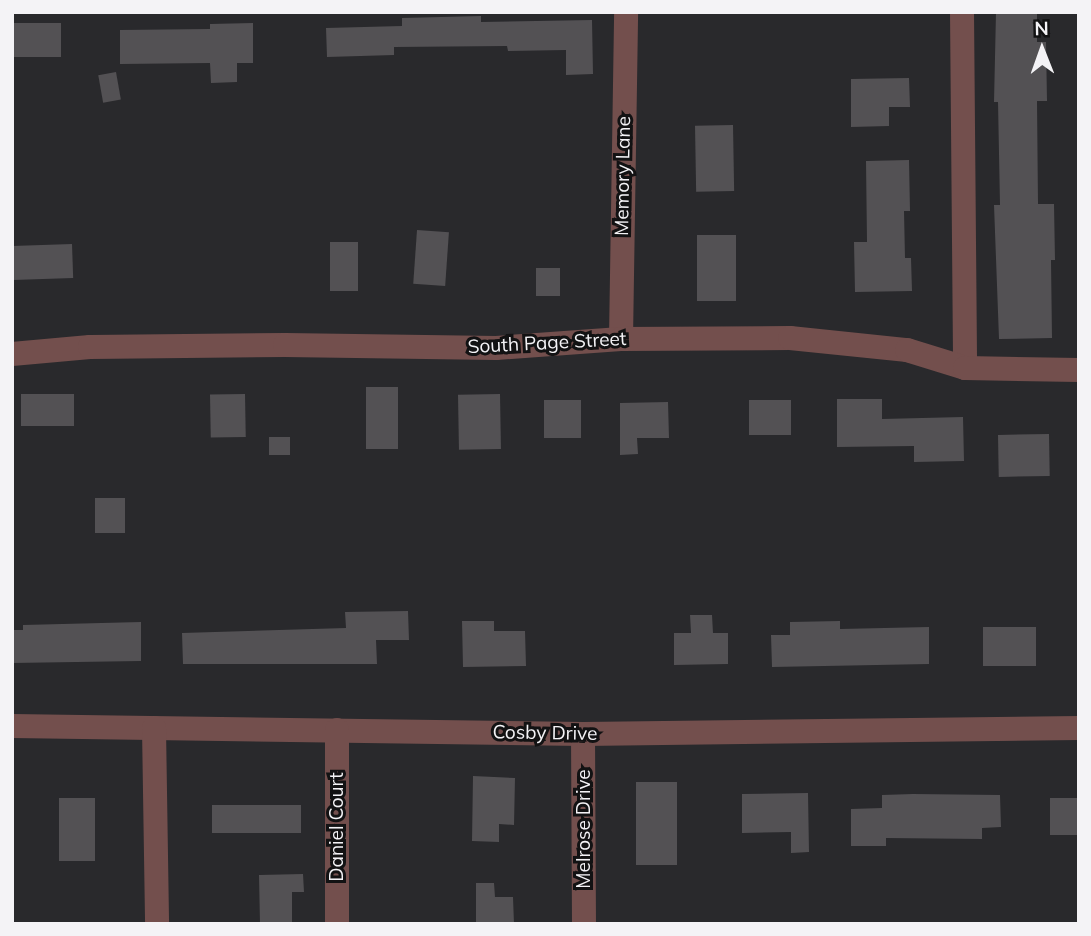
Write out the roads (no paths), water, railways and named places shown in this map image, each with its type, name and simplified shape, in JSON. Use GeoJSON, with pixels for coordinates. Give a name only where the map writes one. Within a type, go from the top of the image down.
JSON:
{"type":"FeatureCollection","features":[{"type":"Feature","properties":{"kind":"street","name":"Memory Lane"},"geometry":{"type":"LineString","coordinates":[[621,339],[626,12]]}},
{"type":"Feature","properties":{"kind":"street"},"geometry":{"type":"LineString","coordinates":[[962,12],[965,368]]}},
{"type":"Feature","properties":{"kind":"street","name":"South Page Street"},"geometry":{"type":"LineString","coordinates":[[12,354],[90,347],[285,345],[496,348],[621,339],[790,338],[907,350],[965,368],[1079,369]]}},
{"type":"Feature","properties":{"kind":"street","name":"Cosby Drive"},"geometry":{"type":"LineString","coordinates":[[12,726],[583,734],[1079,728]]}},
{"type":"Feature","properties":{"kind":"street"},"geometry":{"type":"LineString","coordinates":[[154,728],[157,924]]}},
{"type":"Feature","properties":{"kind":"street","name":"Daniel Court"},"geometry":{"type":"LineString","coordinates":[[337,730],[337,924]]}},
{"type":"Feature","properties":{"kind":"street","name":"Melrose Drive"},"geometry":{"type":"LineString","coordinates":[[583,734],[584,924]]}}]}
